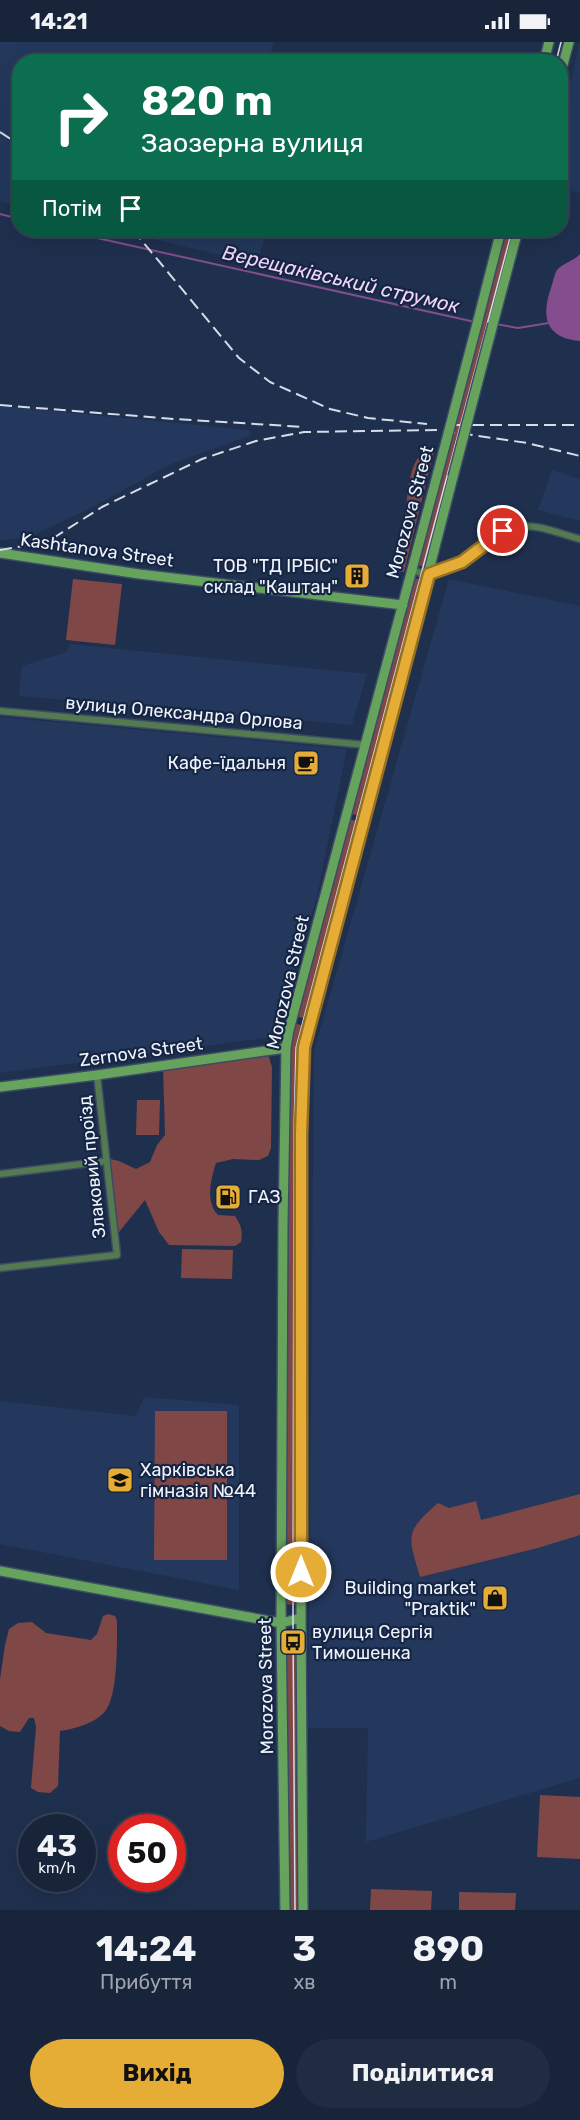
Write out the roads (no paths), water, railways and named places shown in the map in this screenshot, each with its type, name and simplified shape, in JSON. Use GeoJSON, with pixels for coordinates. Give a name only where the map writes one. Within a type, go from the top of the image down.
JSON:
{"type":"FeatureCollection","features":[{"type":"Feature","properties":{"kind":"main road","name":"Morozova Street"},"geometry":{"type":"LineString","coordinates":[[285,1910],[281,1623],[286,1048],[499,237]]}},
{"type":"Feature","properties":{"kind":"main road","name":"Morozova Street"},"geometry":{"type":"LineString","coordinates":[[303,1910],[302,1059],[309,1022],[365,819],[516,237]]}},
{"type":"Feature","properties":{"kind":"main road","name":"Kashtanova Street"},"geometry":{"type":"LineString","coordinates":[[0,553],[139,574],[403,605]]}},
{"type":"Feature","properties":{"kind":"main road"},"geometry":{"type":"LineString","coordinates":[[347,815],[365,819]]}},
{"type":"Feature","properties":{"kind":"main road"},"geometry":{"type":"LineString","coordinates":[[293,1017],[309,1022]]}},
{"type":"Feature","properties":{"kind":"main road","name":"Zernova Street"},"geometry":{"type":"LineString","coordinates":[[0,1087],[97,1076],[286,1048]]}},
{"type":"Feature","properties":{"kind":"main road"},"geometry":{"type":"LineString","coordinates":[[0,1571],[281,1623],[301,1618]]}},
{"type":"Feature","properties":{"kind":"street"},"geometry":{"type":"LineString","coordinates":[[412,570],[429,574],[462,562],[497,535],[517,526],[537,527],[580,539]]}},
{"type":"Feature","properties":{"kind":"street","name":"вулиця Олександра Орлова"},"geometry":{"type":"LineString","coordinates":[[0,711],[366,745]]}},
{"type":"Feature","properties":{"kind":"street","name":"Злаковий проїзд"},"geometry":{"type":"LineString","coordinates":[[0,1268],[117,1255],[97,1076]]}},
{"type":"Feature","properties":{"kind":"street"},"geometry":{"type":"LineString","coordinates":[[0,1174],[107,1161]]}},
{"type":"Feature","properties":{"kind":"waterway","name":"Верещаківський струмок"},"geometry":{"type":"LineString","coordinates":[[0,214],[12,217]]}},
{"type":"Feature","properties":{"kind":"waterway","name":"Верещаківський струмок"},"geometry":{"type":"LineString","coordinates":[[92,237],[475,322]]}},
{"type":"Feature","properties":{"kind":"waterway","name":"Верещаківський струмок"},"geometry":{"type":"LineString","coordinates":[[495,324],[518,328],[549,323]]}},
{"type":"Feature","properties":{"kind":"tram line"},"geometry":{"type":"LineString","coordinates":[[558,54],[561,42]]}},
{"type":"Feature","properties":{"kind":"tram line"},"geometry":{"type":"LineString","coordinates":[[295,1910],[293,1630],[296,1048],[510,237]]}},
{"type":"Feature","properties":{"kind":"railway"},"geometry":{"type":"LineString","coordinates":[[0,132],[12,140]]}},
{"type":"Feature","properties":{"kind":"railway"},"geometry":{"type":"LineString","coordinates":[[139,237],[239,358],[270,382],[330,409],[368,418],[427,424]]}},
{"type":"Feature","properties":{"kind":"railway"},"geometry":{"type":"LineString","coordinates":[[0,405],[305,427]]}},
{"type":"Feature","properties":{"kind":"railway"},"geometry":{"type":"LineString","coordinates":[[454,425],[580,425]]}},
{"type":"Feature","properties":{"kind":"railway"},"geometry":{"type":"LineString","coordinates":[[0,550],[55,537],[102,507],[202,459],[256,441],[304,432],[438,430],[527,443],[580,456]]}},
{"type":"Feature","properties":{"kind":"place","name":"ТОВ \"ТД ІРБІС\" склад \"Каштан\""},"geometry":{"type":"Point","coordinates":[357,576]}},
{"type":"Feature","properties":{"kind":"place","name":"Кафе-їдальня"},"geometry":{"type":"Point","coordinates":[306,763]}},
{"type":"Feature","properties":{"kind":"place","name":"ГАЗ"},"geometry":{"type":"Point","coordinates":[228,1197]}},
{"type":"Feature","properties":{"kind":"place","name":"Харківська гімназія №44"},"geometry":{"type":"Point","coordinates":[120,1480]}},
{"type":"Feature","properties":{"kind":"place","name":"Building market \"Praktik\""},"geometry":{"type":"Point","coordinates":[495,1598]}},
{"type":"Feature","properties":{"kind":"place","name":"вулиця Сергія Тимошенка"},"geometry":{"type":"Point","coordinates":[293,1642]}}]}
